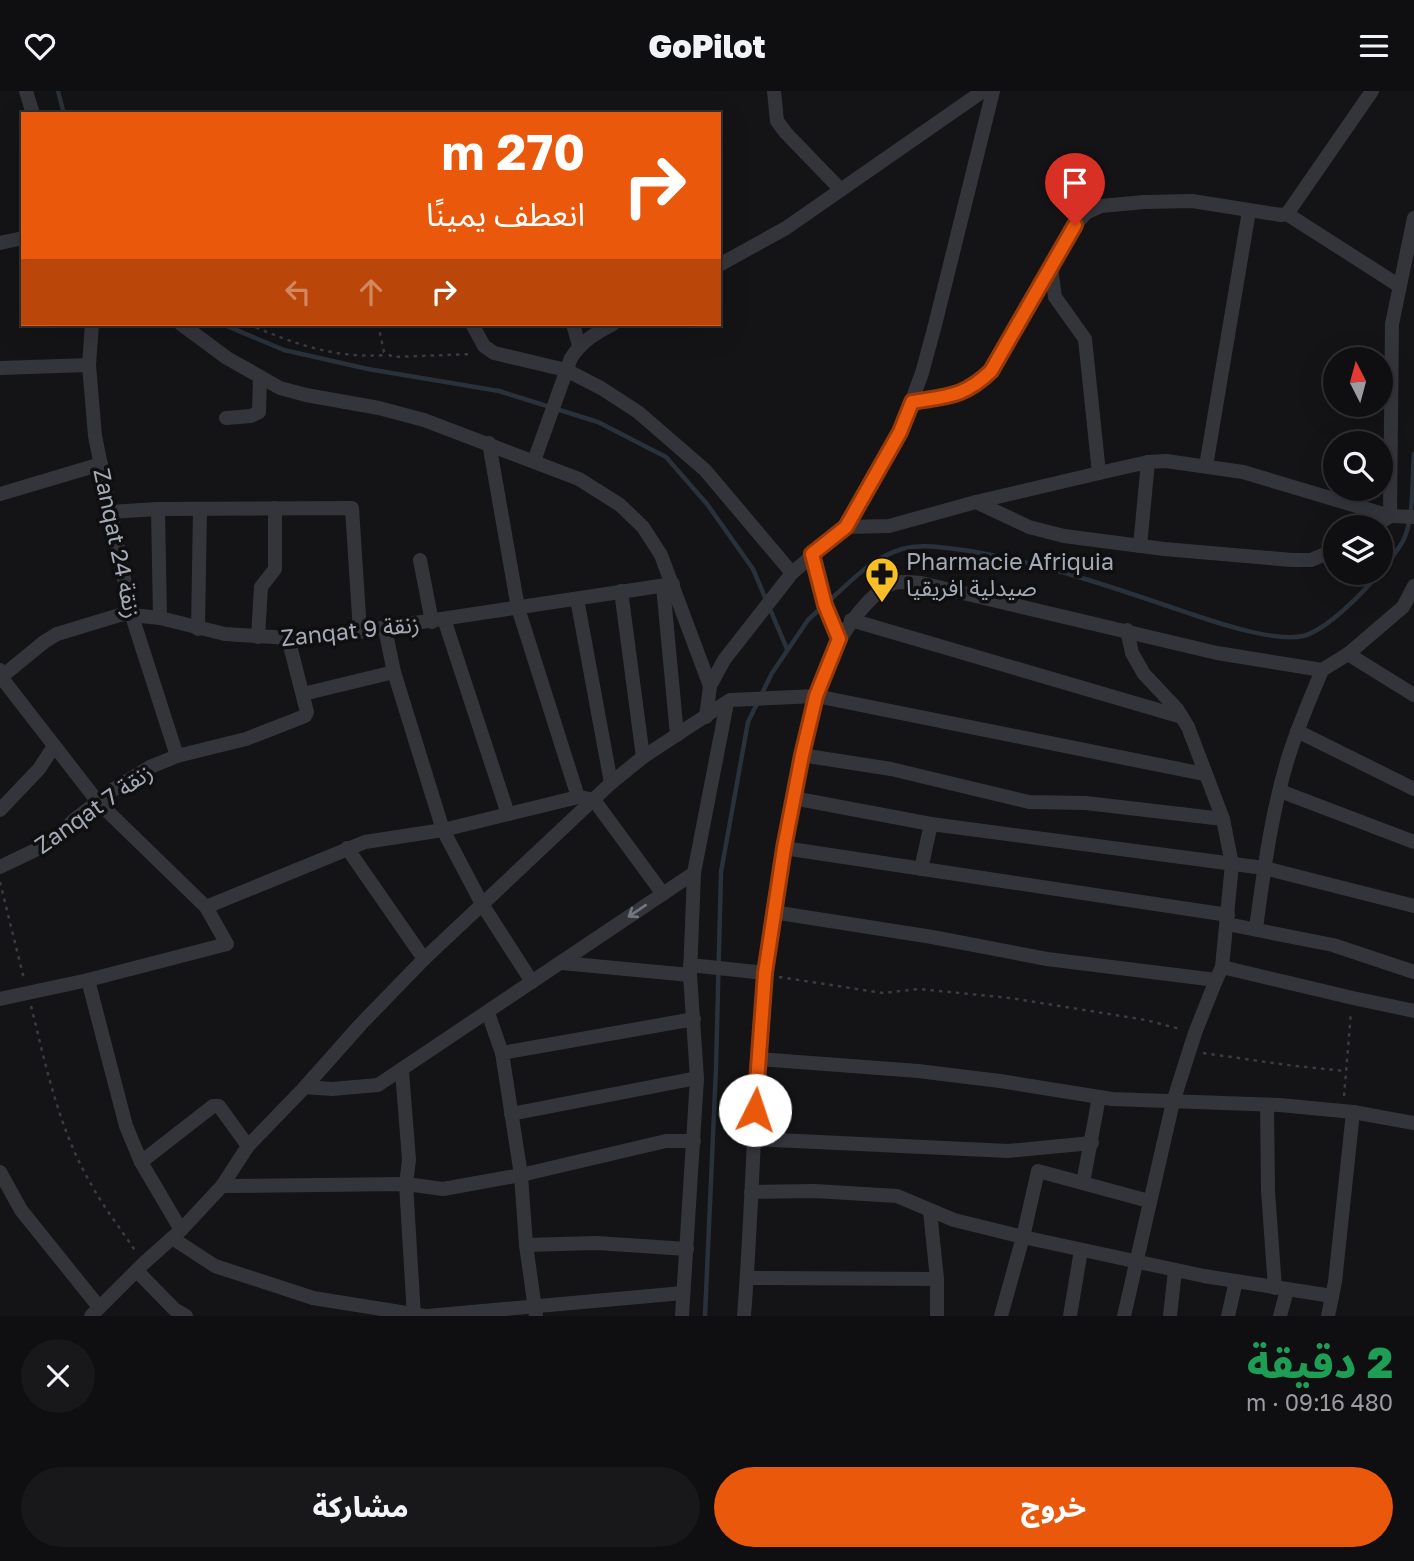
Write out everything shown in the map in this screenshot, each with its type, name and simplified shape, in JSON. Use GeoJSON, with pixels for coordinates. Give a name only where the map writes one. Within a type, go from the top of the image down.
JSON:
{"type":"FeatureCollection","features":[{"type":"Feature","properties":{"kind":"street"},"geometry":{"type":"LineString","coordinates":[[26,91],[32,112]]}},
{"type":"Feature","properties":{"kind":"street"},"geometry":{"type":"LineString","coordinates":[[774,91],[777,121],[841,190]]}},
{"type":"Feature","properties":{"kind":"street"},"geometry":{"type":"LineString","coordinates":[[721,264],[786,228],[983,91]]}},
{"type":"Feature","properties":{"kind":"street"},"geometry":{"type":"LineString","coordinates":[[706,717],[710,686],[724,660],[792,573],[846,527],[900,432],[939,313],[993,91]]}},
{"type":"Feature","properties":{"kind":"street"},"geometry":{"type":"LineString","coordinates":[[912,402],[956,395],[975,386],[991,371],[1075,225],[1086,213],[1101,206],[1192,201],[1249,211],[1281,215],[1287,213],[1372,91]]}},
{"type":"Feature","properties":{"kind":"street"},"geometry":{"type":"LineString","coordinates":[[1206,465],[1249,211]]}},
{"type":"Feature","properties":{"kind":"street"},"geometry":{"type":"LineString","coordinates":[[1287,213],[1398,285]]}},
{"type":"Feature","properties":{"kind":"street"},"geometry":{"type":"LineString","coordinates":[[846,527],[890,526],[976,502],[1148,462],[1185,462],[1243,472],[1402,517],[1390,350],[1398,285],[1414,218]]}},
{"type":"Feature","properties":{"kind":"street"},"geometry":{"type":"LineString","coordinates":[[0,243],[21,238]]}},
{"type":"Feature","properties":{"kind":"street"},"geometry":{"type":"LineString","coordinates":[[1051,268],[1055,297],[1085,339],[1099,473]]}},
{"type":"Feature","properties":{"kind":"street","name":"Zanqat 24 زنقة"},"geometry":{"type":"LineString","coordinates":[[92,326],[89,365],[91,403],[110,512],[131,613],[177,756]]}},
{"type":"Feature","properties":{"kind":"street"},"geometry":{"type":"LineString","coordinates":[[184,326],[227,358],[280,388],[424,420],[579,479],[620,505],[643,527],[661,555],[668,585],[710,686]]}},
{"type":"Feature","properties":{"kind":"street"},"geometry":{"type":"LineString","coordinates":[[473,326],[484,346],[494,353],[566,370],[629,406],[705,470],[792,573]]}},
{"type":"Feature","properties":{"kind":"street"},"geometry":{"type":"LineString","coordinates":[[574,326],[579,346]]}},
{"type":"Feature","properties":{"kind":"street"},"geometry":{"type":"LineString","coordinates":[[534,461],[566,370],[579,346],[609,326]]}},
{"type":"Feature","properties":{"kind":"street"},"geometry":{"type":"LineString","coordinates":[[0,368],[89,365]]}},
{"type":"Feature","properties":{"kind":"street"},"geometry":{"type":"LineString","coordinates":[[226,418],[251,416],[259,412],[260,377]]}},
{"type":"Feature","properties":{"kind":"street"},"geometry":{"type":"LineString","coordinates":[[489,443],[518,608],[578,797]]}},
{"type":"Feature","properties":{"kind":"street"},"geometry":{"type":"LineString","coordinates":[[1140,547],[1148,462]]}},
{"type":"Feature","properties":{"kind":"street"},"geometry":{"type":"LineString","coordinates":[[0,494],[101,464]]}},
{"type":"Feature","properties":{"kind":"street"},"geometry":{"type":"LineString","coordinates":[[976,502],[1010,519],[1045,531],[1140,547],[1293,560],[1311,560],[1323,555]]}},
{"type":"Feature","properties":{"kind":"street"},"geometry":{"type":"LineString","coordinates":[[258,637],[261,587],[275,569],[275,508]]}},
{"type":"Feature","properties":{"kind":"street"},"geometry":{"type":"LineString","coordinates":[[110,512],[158,509],[352,508],[360,632]]}},
{"type":"Feature","properties":{"kind":"street"},"geometry":{"type":"LineString","coordinates":[[158,509],[160,618]]}},
{"type":"Feature","properties":{"kind":"street"},"geometry":{"type":"LineString","coordinates":[[198,629],[200,509]]}},
{"type":"Feature","properties":{"kind":"street"},"geometry":{"type":"LineString","coordinates":[[812,554],[825,605],[839,639]]}},
{"type":"Feature","properties":{"kind":"street"},"geometry":{"type":"LineString","coordinates":[[420,560],[438,621],[508,814]]}},
{"type":"Feature","properties":{"kind":"street"},"geometry":{"type":"LineString","coordinates":[[744,1316],[758,1059],[773,912],[793,798],[816,696],[839,639],[851,620],[878,591],[905,581],[1217,653],[1322,670]]}},
{"type":"Feature","properties":{"kind":"street"},"geometry":{"type":"LineString","coordinates":[[668,585],[677,735]]}},
{"type":"Feature","properties":{"kind":"street","name":"Zanqat 9 زنقة"},"geometry":{"type":"LineString","coordinates":[[0,675],[57,634],[131,613],[198,629],[288,638],[385,629],[668,585]]}},
{"type":"Feature","properties":{"kind":"street"},"geometry":{"type":"LineString","coordinates":[[1256,928],[1264,868],[1280,791],[1297,731],[1322,670],[1408,609],[1414,586]]}},
{"type":"Feature","properties":{"kind":"street"},"geometry":{"type":"LineString","coordinates":[[621,591],[643,757]]}},
{"type":"Feature","properties":{"kind":"street"},"geometry":{"type":"LineString","coordinates":[[577,599],[611,783]]}},
{"type":"Feature","properties":{"kind":"street"},"geometry":{"type":"LineString","coordinates":[[851,620],[1182,717]]}},
{"type":"Feature","properties":{"kind":"street"},"geometry":{"type":"LineString","coordinates":[[385,629],[394,671],[443,830],[482,904],[532,982]]}},
{"type":"Feature","properties":{"kind":"street"},"geometry":{"type":"LineString","coordinates":[[1124,1316],[1173,1102],[1195,1033],[1219,974],[1232,864],[1223,820],[1182,717],[1144,674],[1132,653],[1126,630]]}},
{"type":"Feature","properties":{"kind":"street"},"geometry":{"type":"LineString","coordinates":[[288,638],[303,694],[394,671]]}},
{"type":"Feature","properties":{"kind":"street"},"geometry":{"type":"LineString","coordinates":[[1348,654],[1414,695]]}},
{"type":"Feature","properties":{"kind":"street"},"geometry":{"type":"LineString","coordinates":[[0,675],[98,802],[206,907],[227,944],[88,980],[27,991],[0,999]]}},
{"type":"Feature","properties":{"kind":"street","name":"Zanqat 7 زنقة"},"geometry":{"type":"LineString","coordinates":[[0,867],[52,842],[74,820],[130,778],[177,756],[246,739],[307,714],[303,694]]}},
{"type":"Feature","properties":{"kind":"street"},"geometry":{"type":"LineString","coordinates":[[0,1172],[20,1210],[95,1312],[177,1234],[222,1186],[248,1146],[424,959],[611,783],[643,757],[728,701],[816,696],[1205,774]]}},
{"type":"Feature","properties":{"kind":"street"},"geometry":{"type":"LineString","coordinates":[[682,1316],[697,1078],[690,970],[694,873],[728,701]]}},
{"type":"Feature","properties":{"kind":"street"},"geometry":{"type":"LineString","coordinates":[[1297,731],[1414,789]]}},
{"type":"Feature","properties":{"kind":"street"},"geometry":{"type":"LineString","coordinates":[[0,810],[39,769],[54,746]]}},
{"type":"Feature","properties":{"kind":"street"},"geometry":{"type":"LineString","coordinates":[[802,755],[891,769],[1029,802],[1086,803],[1223,820]]}},
{"type":"Feature","properties":{"kind":"street"},"geometry":{"type":"LineString","coordinates":[[1280,791],[1414,842]]}},
{"type":"Feature","properties":{"kind":"street"},"geometry":{"type":"LineString","coordinates":[[206,907],[365,842],[443,830],[578,797],[594,800],[663,894]]}},
{"type":"Feature","properties":{"kind":"street"},"geometry":{"type":"LineString","coordinates":[[793,798],[931,824],[1264,868],[1414,906]]}},
{"type":"Feature","properties":{"kind":"street"},"geometry":{"type":"LineString","coordinates":[[921,869],[931,824]]}},
{"type":"Feature","properties":{"kind":"street"},"geometry":{"type":"LineString","coordinates":[[347,848],[424,959]]}},
{"type":"Feature","properties":{"kind":"street"},"geometry":{"type":"LineString","coordinates":[[784,848],[1227,919],[1359,952],[1414,972]]}},
{"type":"Feature","properties":{"kind":"street"},"geometry":{"type":"LineString","coordinates":[[305,1087],[332,1089],[378,1085],[694,873]]}},
{"type":"Feature","properties":{"kind":"street"},"geometry":{"type":"LineString","coordinates":[[773,912],[932,937],[1047,959],[1219,974],[1414,1011]]}},
{"type":"Feature","properties":{"kind":"street"},"geometry":{"type":"LineString","coordinates":[[562,963],[690,970],[711,967],[765,974]]}},
{"type":"Feature","properties":{"kind":"street"},"geometry":{"type":"LineString","coordinates":[[88,980],[126,1126],[141,1162],[177,1234],[215,1266],[313,1298],[420,1315],[536,1311],[683,1293]]}},
{"type":"Feature","properties":{"kind":"street"},"geometry":{"type":"LineString","coordinates":[[488,1013],[502,1052],[521,1175],[526,1245],[536,1311]]}},
{"type":"Feature","properties":{"kind":"street"},"geometry":{"type":"LineString","coordinates":[[502,1052],[694,1019]]}},
{"type":"Feature","properties":{"kind":"street"},"geometry":{"type":"LineString","coordinates":[[758,1059],[918,1071],[1099,1097],[1267,1105],[1348,1112],[1414,1123]]}},
{"type":"Feature","properties":{"kind":"street"},"geometry":{"type":"LineString","coordinates":[[402,1070],[410,1160],[407,1184],[420,1315]]}},
{"type":"Feature","properties":{"kind":"street"},"geometry":{"type":"LineString","coordinates":[[511,1114],[697,1078]]}},
{"type":"Feature","properties":{"kind":"street"},"geometry":{"type":"LineString","coordinates":[[1083,1183],[1099,1097]]}},
{"type":"Feature","properties":{"kind":"street"},"geometry":{"type":"LineString","coordinates":[[1267,1105],[1268,1191],[1281,1289],[1280,1316]]}},
{"type":"Feature","properties":{"kind":"street"},"geometry":{"type":"LineString","coordinates":[[141,1162],[213,1106],[219,1106],[248,1146]]}},
{"type":"Feature","properties":{"kind":"street"},"geometry":{"type":"LineString","coordinates":[[1328,1316],[1348,1112]]}},
{"type":"Feature","properties":{"kind":"street"},"geometry":{"type":"LineString","coordinates":[[754,1139],[1008,1151],[1092,1143]]}},
{"type":"Feature","properties":{"kind":"street"},"geometry":{"type":"LineString","coordinates":[[222,1186],[407,1184],[443,1189],[521,1175],[666,1141],[694,1141]]}},
{"type":"Feature","properties":{"kind":"street"},"geometry":{"type":"LineString","coordinates":[[1001,1316],[1023,1237],[1037,1172],[1042,1171],[1149,1201]]}},
{"type":"Feature","properties":{"kind":"street"},"geometry":{"type":"LineString","coordinates":[[751,1192],[815,1191],[897,1196],[930,1212],[1023,1237],[1175,1270],[1332,1296]]}},
{"type":"Feature","properties":{"kind":"street"},"geometry":{"type":"LineString","coordinates":[[930,1212],[937,1279],[937,1316]]}},
{"type":"Feature","properties":{"kind":"street"},"geometry":{"type":"LineString","coordinates":[[526,1245],[597,1243],[687,1249]]}},
{"type":"Feature","properties":{"kind":"street"},"geometry":{"type":"LineString","coordinates":[[1070,1316],[1081,1250]]}},
{"type":"Feature","properties":{"kind":"street"},"geometry":{"type":"LineString","coordinates":[[140,1267],[174,1309],[186,1316]]}},
{"type":"Feature","properties":{"kind":"street"},"geometry":{"type":"LineString","coordinates":[[1170,1316],[1175,1270]]}},
{"type":"Feature","properties":{"kind":"street"},"geometry":{"type":"LineString","coordinates":[[747,1278],[937,1279]]}},
{"type":"Feature","properties":{"kind":"street"},"geometry":{"type":"LineString","coordinates":[[1228,1316],[1236,1281]]}},
{"type":"Feature","properties":{"kind":"path"},"geometry":{"type":"LineString","coordinates":[[253,326],[324,352],[349,356],[494,353]]}},
{"type":"Feature","properties":{"kind":"path"},"geometry":{"type":"LineString","coordinates":[[380,326],[387,355]]}},
{"type":"Feature","properties":{"kind":"path"},"geometry":{"type":"LineString","coordinates":[[0,882],[47,1073],[68,1135],[91,1184],[140,1267]]}},
{"type":"Feature","properties":{"kind":"path"},"geometry":{"type":"LineString","coordinates":[[765,974],[883,993],[919,989],[1010,998],[1146,1020],[1195,1033]]}},
{"type":"Feature","properties":{"kind":"path"},"geometry":{"type":"LineString","coordinates":[[1348,1112],[1345,1071],[1353,999]]}},
{"type":"Feature","properties":{"kind":"path"},"geometry":{"type":"LineString","coordinates":[[1189,1050],[1345,1071]]}},
{"type":"Feature","properties":{"kind":"waterway"},"geometry":{"type":"LineString","coordinates":[[58,91],[63,112]]}},
{"type":"Feature","properties":{"kind":"waterway"},"geometry":{"type":"LineString","coordinates":[[227,326],[284,350],[368,369],[499,391],[598,422],[666,457],[707,504],[753,569],[787,649]]}},
{"type":"Feature","properties":{"kind":"waterway"},"geometry":{"type":"LineString","coordinates":[[1393,556],[1407,530],[1414,454]]}},
{"type":"Feature","properties":{"kind":"waterway"},"geometry":{"type":"LineString","coordinates":[[829,601],[881,558],[902,549],[919,546],[970,551],[1027,563],[1139,596],[1205,619],[1278,637],[1303,636],[1313,632],[1334,618],[1368,585]]}},
{"type":"Feature","properties":{"kind":"waterway"},"geometry":{"type":"LineString","coordinates":[[705,1316],[721,872],[748,722],[772,673],[808,620],[822,607]]}},
{"type":"Feature","properties":{"kind":"place","name":"Pharmacie Afriquia صيدلية افريقيا"},"geometry":{"type":"Point","coordinates":[882,604]}},
{"type":"Feature","properties":{"kind":"route"},"geometry":{"type":"LineString","coordinates":[[755,1110],[765,973],[784,848],[816,696],[839,639],[825,605],[812,554],[846,527],[900,432],[912,402],[956,395],[975,386],[991,371],[1075,225]]}}]}
